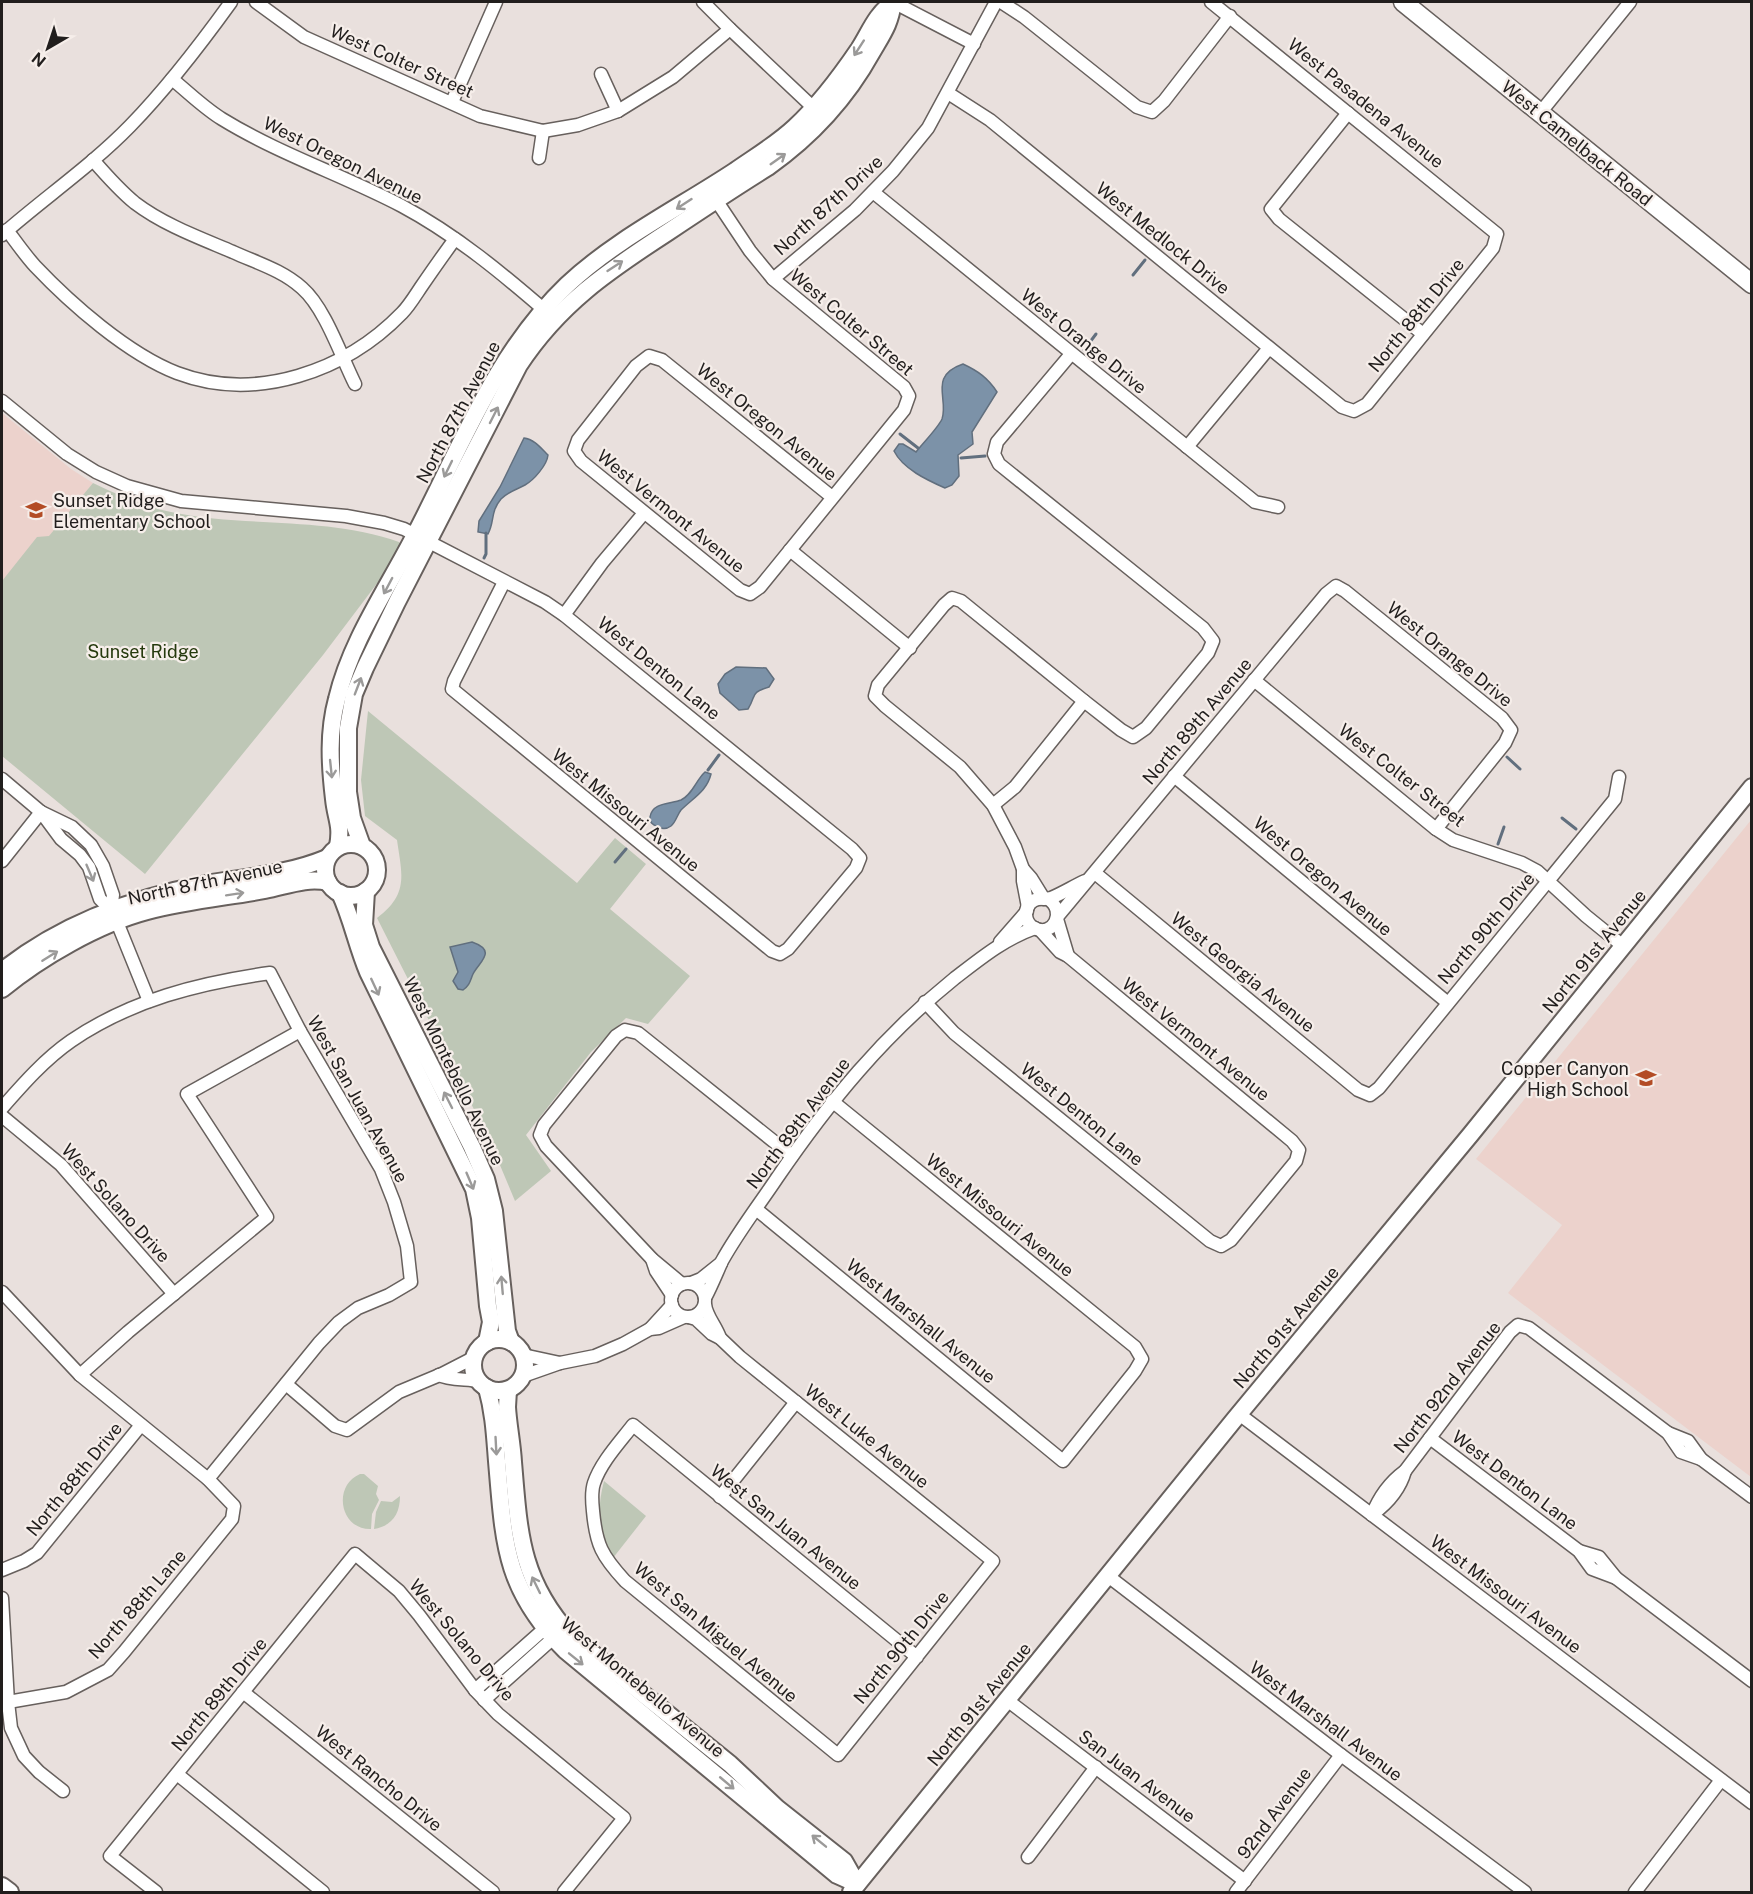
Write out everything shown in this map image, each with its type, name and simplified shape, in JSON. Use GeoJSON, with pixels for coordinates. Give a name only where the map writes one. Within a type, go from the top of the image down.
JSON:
{"type":"FeatureCollection","features":[{"type":"Feature","properties":{"kind":"main road","name":"West Camelback Road"},"geometry":{"type":"LineString","coordinates":[[1403,2],[1752,284]]}},
{"type":"Feature","properties":{"kind":"street"},"geometry":{"type":"LineString","coordinates":[[231,2],[172,79],[130,126],[93,160],[4,233],[34,265],[81,308],[150,360],[178,373],[201,379],[250,383],[299,377],[343,359],[370,342],[403,312],[455,239]]}},
{"type":"Feature","properties":{"kind":"street","name":"West Colter Street"},"geometry":{"type":"LineString","coordinates":[[256,2],[304,37],[480,116],[543,131]]}},
{"type":"Feature","properties":{"kind":"street"},"geometry":{"type":"LineString","coordinates":[[452,102],[496,2]]}},
{"type":"Feature","properties":{"kind":"street"},"geometry":{"type":"LineString","coordinates":[[703,2],[819,114]]}},
{"type":"Feature","properties":{"kind":"street"},"geometry":{"type":"LineString","coordinates":[[893,2],[974,44]]}},
{"type":"Feature","properties":{"kind":"street","name":"North 87th Avenue"},"geometry":{"type":"LineString","coordinates":[[362,846],[352,818],[348,792],[348,728],[354,694],[465,434],[495,378],[529,327],[550,314],[568,285],[604,256],[712,194],[778,142],[819,114],[880,13],[893,2]]}},
{"type":"Feature","properties":{"kind":"street","name":"North 87th Drive"},"geometry":{"type":"LineString","coordinates":[[773,279],[855,210],[893,171],[928,128],[996,2]]}},
{"type":"Feature","properties":{"kind":"street"},"geometry":{"type":"LineString","coordinates":[[1001,2],[1024,17],[1137,107],[1152,112],[1164,101],[1230,16]]}},
{"type":"Feature","properties":{"kind":"street","name":"West Pasadena Avenue"},"geometry":{"type":"LineString","coordinates":[[1211,2],[1497,234]]}},
{"type":"Feature","properties":{"kind":"street"},"geometry":{"type":"LineString","coordinates":[[1540,112],[1630,2]]}},
{"type":"Feature","properties":{"kind":"street"},"geometry":{"type":"LineString","coordinates":[[539,158],[543,131],[578,124],[618,111],[673,77],[730,29]]}},
{"type":"Feature","properties":{"kind":"street"},"geometry":{"type":"LineString","coordinates":[[600,74],[618,111]]}},
{"type":"Feature","properties":{"kind":"street","name":"West Oregon Avenue"},"geometry":{"type":"LineString","coordinates":[[172,79],[219,117],[248,133],[405,207],[494,267],[550,314]]}},
{"type":"Feature","properties":{"kind":"street","name":"West Medlock Drive"},"geometry":{"type":"LineString","coordinates":[[948,93],[990,120],[1342,407],[1354,411]]}},
{"type":"Feature","properties":{"kind":"street"},"geometry":{"type":"LineString","coordinates":[[1348,113],[1271,209],[1279,219],[1423,334]]}},
{"type":"Feature","properties":{"kind":"street"},"geometry":{"type":"LineString","coordinates":[[93,160],[116,187],[155,216],[237,254],[278,270],[302,288],[314,301],[355,384]]}},
{"type":"Feature","properties":{"kind":"street","name":"West Orange Drive"},"geometry":{"type":"LineString","coordinates":[[873,192],[1255,502],[1278,507]]}},
{"type":"Feature","properties":{"kind":"street","name":"West Colter Street"},"geometry":{"type":"LineString","coordinates":[[712,194],[750,251],[773,279],[903,387],[909,396],[904,410],[832,497]]}},
{"type":"Feature","properties":{"kind":"street","name":"North 88th Drive"},"geometry":{"type":"LineString","coordinates":[[1354,411],[1367,404],[1493,248],[1497,234]]}},
{"type":"Feature","properties":{"kind":"street"},"geometry":{"type":"LineString","coordinates":[[1187,447],[1269,348]]}},
{"type":"Feature","properties":{"kind":"street"},"geometry":{"type":"LineString","coordinates":[[1068,956],[1055,905],[1046,899],[1023,869],[993,805],[960,767],[875,696],[878,685],[944,604],[952,598],[961,601],[1084,701],[1133,737],[1146,728],[1208,653],[1213,641],[1203,628],[999,464],[994,454],[998,442],[1071,354]]}},
{"type":"Feature","properties":{"kind":"street","name":"West Oregon Avenue"},"geometry":{"type":"LineString","coordinates":[[648,356],[662,360],[832,497]]}},
{"type":"Feature","properties":{"kind":"street","name":"West Vermont Avenue"},"geometry":{"type":"LineString","coordinates":[[648,356],[636,366],[578,440],[574,451],[581,461],[740,590],[750,594],[760,587],[789,550]]}},
{"type":"Feature","properties":{"kind":"street"},"geometry":{"type":"LineString","coordinates":[[2,401],[67,454],[96,472],[135,489],[174,500],[201,504],[346,516],[394,526],[422,538]]}},
{"type":"Feature","properties":{"kind":"street"},"geometry":{"type":"LineString","coordinates":[[832,497],[789,550],[910,648]]}},
{"type":"Feature","properties":{"kind":"street"},"geometry":{"type":"LineString","coordinates":[[564,615],[602,563],[644,513]]}},
{"type":"Feature","properties":{"kind":"street","name":"North 87th Avenue"},"geometry":{"type":"LineString","coordinates":[[2,989],[114,916],[170,892],[298,868],[333,852],[340,822],[334,804],[330,758],[331,729],[337,699],[345,671],[362,635],[422,538]]}},
{"type":"Feature","properties":{"kind":"street","name":"West Denton Lane"},"geometry":{"type":"LineString","coordinates":[[422,538],[545,602],[564,615],[852,849],[860,858],[856,868],[788,949],[780,954]]}},
{"type":"Feature","properties":{"kind":"street","name":"West Missouri Avenue"},"geometry":{"type":"LineString","coordinates":[[504,582],[452,689],[772,951],[780,954]]}},
{"type":"Feature","properties":{"kind":"street","name":"West Orange Drive"},"geometry":{"type":"LineString","coordinates":[[1336,586],[1502,718],[1511,730],[1505,743],[1436,829]]}},
{"type":"Feature","properties":{"kind":"street","name":"North 89th Avenue"},"geometry":{"type":"LineString","coordinates":[[1057,917],[1326,594],[1336,586]]}},
{"type":"Feature","properties":{"kind":"street","name":"West Colter Street"},"geometry":{"type":"LineString","coordinates":[[1254,680],[1436,829],[1453,840],[1537,871],[1623,946]]}},
{"type":"Feature","properties":{"kind":"street"},"geometry":{"type":"LineString","coordinates":[[993,805],[1015,787],[1084,701]]}},
{"type":"Feature","properties":{"kind":"street","name":"West Oregon Avenue"},"geometry":{"type":"LineString","coordinates":[[1174,776],[1448,1003]]}},
{"type":"Feature","properties":{"kind":"street","name":"North 90th Drive"},"geometry":{"type":"LineString","coordinates":[[1370,1095],[1379,1088],[1615,799],[1619,777]]}},
{"type":"Feature","properties":{"kind":"street"},"geometry":{"type":"LineString","coordinates":[[2,779],[41,812],[61,839],[89,867],[100,899],[114,916],[149,1001],[71,1041],[29,1076],[2,1108]]}},
{"type":"Feature","properties":{"kind":"street","name":"North 91st Avenue"},"geometry":{"type":"LineString","coordinates":[[859,1890],[1007,1700],[1239,1414],[1464,1143],[1752,787]]}},
{"type":"Feature","properties":{"kind":"street"},"geometry":{"type":"LineString","coordinates":[[41,812],[72,827],[91,845],[103,866],[113,895],[114,916]]}},
{"type":"Feature","properties":{"kind":"street"},"geometry":{"type":"LineString","coordinates":[[2,861],[41,812]]}},
{"type":"Feature","properties":{"kind":"street"},"geometry":{"type":"LineString","coordinates":[[74,850],[85,839]]}},
{"type":"Feature","properties":{"kind":"street"},"geometry":{"type":"LineString","coordinates":[[346,844],[362,846],[373,856],[377,869],[374,882],[366,891],[353,896],[334,888],[325,866],[333,852],[346,844]]}},
{"type":"Feature","properties":{"kind":"street"},"geometry":{"type":"LineString","coordinates":[[1023,869],[1029,923],[1038,929],[1048,928],[1053,926],[1057,917]]}},
{"type":"Feature","properties":{"kind":"street","name":"North 89th Avenue"},"geometry":{"type":"LineString","coordinates":[[1046,899],[1090,877]]}},
{"type":"Feature","properties":{"kind":"street","name":"West Georgia Avenue"},"geometry":{"type":"LineString","coordinates":[[1090,877],[1358,1090],[1370,1095]]}},
{"type":"Feature","properties":{"kind":"street","name":"North 87th Avenue"},"geometry":{"type":"LineString","coordinates":[[2,971],[42,943],[74,925],[179,904],[266,890],[301,881],[334,888]]}},
{"type":"Feature","properties":{"kind":"street","name":"West Montebello Avenue"},"geometry":{"type":"LineString","coordinates":[[334,888],[348,910],[359,951],[368,972],[474,1190],[480,1218],[491,1322],[487,1342]]}},
{"type":"Feature","properties":{"kind":"street","name":"West Montebello Avenue"},"geometry":{"type":"LineString","coordinates":[[366,891],[363,925],[371,947],[486,1179],[494,1211],[507,1331],[511,1342]]}},
{"type":"Feature","properties":{"kind":"street"},"geometry":{"type":"LineString","coordinates":[[1027,909],[1033,901],[1046,899]]}},
{"type":"Feature","properties":{"kind":"street","name":"North 89th Avenue"},"geometry":{"type":"LineString","coordinates":[[705,1301],[721,1263],[792,1156],[832,1101],[891,1034],[925,1002],[998,945],[1027,909]]}},
{"type":"Feature","properties":{"kind":"street","name":"West Vermont Avenue"},"geometry":{"type":"LineString","coordinates":[[1038,929],[1060,952],[1068,956],[1292,1141],[1299,1150],[1296,1161],[1232,1240],[1221,1246]]}},
{"type":"Feature","properties":{"kind":"street","name":"North 89th Avenue"},"geometry":{"type":"LineString","coordinates":[[998,945],[1038,929]]}},
{"type":"Feature","properties":{"kind":"street","name":"West San Juan Avenue"},"geometry":{"type":"LineString","coordinates":[[149,1001],[180,990],[222,980],[270,973],[300,1031],[381,1169],[394,1202],[407,1246],[411,1282],[389,1295],[358,1308],[339,1322],[286,1384]]}},
{"type":"Feature","properties":{"kind":"street","name":"West Denton Lane"},"geometry":{"type":"LineString","coordinates":[[925,1002],[954,1033],[1210,1241],[1221,1246]]}},
{"type":"Feature","properties":{"kind":"street"},"geometry":{"type":"LineString","coordinates":[[523,1376],[560,1363],[595,1356],[650,1329],[659,1328],[699,1313],[705,1301],[701,1288],[687,1284],[652,1259],[546,1146],[540,1135],[544,1125],[616,1036],[625,1030],[638,1033],[792,1156]]}},
{"type":"Feature","properties":{"kind":"street"},"geometry":{"type":"LineString","coordinates":[[80,1376],[267,1217],[188,1094],[300,1031]]}},
{"type":"Feature","properties":{"kind":"street","name":"West Missouri Avenue"},"geometry":{"type":"LineString","coordinates":[[832,1101],[1135,1347],[1143,1359],[1063,1461]]}},
{"type":"Feature","properties":{"kind":"street","name":"West Solano Drive"},"geometry":{"type":"LineString","coordinates":[[2,1116],[61,1165],[174,1294]]}},
{"type":"Feature","properties":{"kind":"street","name":"West Marshall Avenue"},"geometry":{"type":"LineString","coordinates":[[756,1209],[1063,1461]]}},
{"type":"Feature","properties":{"kind":"street"},"geometry":{"type":"LineString","coordinates":[[652,1259],[672,1300],[674,1310],[686,1317]]}},
{"type":"Feature","properties":{"kind":"street","name":"North 89th Avenue"},"geometry":{"type":"LineString","coordinates":[[687,1284],[701,1280],[721,1263]]}},
{"type":"Feature","properties":{"kind":"street"},"geometry":{"type":"LineString","coordinates":[[650,1329],[672,1300],[674,1290],[687,1284]]}},
{"type":"Feature","properties":{"kind":"street"},"geometry":{"type":"LineString","coordinates":[[2,1292],[80,1376],[208,1479],[286,1384],[335,1426],[346,1430],[399,1392],[475,1357]]}},
{"type":"Feature","properties":{"kind":"street","name":"West Luke Avenue"},"geometry":{"type":"LineString","coordinates":[[705,1301],[705,1312],[720,1338]]}},
{"type":"Feature","properties":{"kind":"street","name":"West Luke Avenue"},"geometry":{"type":"LineString","coordinates":[[686,1317],[696,1319],[712,1334],[720,1338],[993,1561]]}},
{"type":"Feature","properties":{"kind":"street","name":"North 92nd Avenue"},"geometry":{"type":"LineString","coordinates":[[1372,1515],[1385,1505],[1402,1483],[1405,1471],[1510,1332],[1518,1325],[1529,1328],[1668,1433],[1688,1441],[1701,1459],[1752,1497]]}},
{"type":"Feature","properties":{"kind":"street"},"geometry":{"type":"LineString","coordinates":[[439,1375],[446,1379],[455,1378],[483,1384],[497,1392],[508,1390],[519,1383],[525,1369],[523,1355],[511,1342],[495,1340],[481,1346],[473,1366],[483,1384]]}},
{"type":"Feature","properties":{"kind":"street"},"geometry":{"type":"LineString","coordinates":[[523,1355],[560,1363]]}},
{"type":"Feature","properties":{"kind":"street","name":"West Montebello Avenue"},"geometry":{"type":"LineString","coordinates":[[483,1384],[495,1425],[503,1534],[508,1560],[518,1585],[555,1629],[837,1875],[859,1890]]}},
{"type":"Feature","properties":{"kind":"street","name":"West Montebello Avenue"},"geometry":{"type":"LineString","coordinates":[[508,1390],[507,1407],[520,1534],[526,1561],[555,1629]]}},
{"type":"Feature","properties":{"kind":"street"},"geometry":{"type":"LineString","coordinates":[[720,1497],[796,1402]]}},
{"type":"Feature","properties":{"kind":"street","name":"West Missouri Avenue"},"geometry":{"type":"LineString","coordinates":[[1239,1414],[1752,1803]]}},
{"type":"Feature","properties":{"kind":"street","name":"North 88th Drive"},"geometry":{"type":"LineString","coordinates":[[2,1570],[24,1562],[37,1553],[141,1425]]}},
{"type":"Feature","properties":{"kind":"street","name":"West San Juan Avenue"},"geometry":{"type":"LineString","coordinates":[[633,1425],[917,1657]]}},
{"type":"Feature","properties":{"kind":"street","name":"West San Miguel Avenue"},"geometry":{"type":"LineString","coordinates":[[633,1425],[603,1466],[594,1483],[592,1499],[598,1545],[609,1564],[625,1581],[838,1755]]}},
{"type":"Feature","properties":{"kind":"street","name":"West Denton Lane"},"geometry":{"type":"LineString","coordinates":[[1430,1438],[1579,1551],[1599,1557],[1616,1578],[1752,1681]]}},
{"type":"Feature","properties":{"kind":"street","name":"North 88th Lane"},"geometry":{"type":"LineString","coordinates":[[8,1702],[66,1692],[108,1670],[232,1519],[234,1506],[208,1479]]}},
{"type":"Feature","properties":{"kind":"street","name":"West Solano Drive"},"geometry":{"type":"LineString","coordinates":[[355,1554],[399,1591],[475,1690],[498,1714],[624,1818],[564,1893]]}},
{"type":"Feature","properties":{"kind":"street","name":"North 89th Drive"},"geometry":{"type":"LineString","coordinates":[[156,1893],[110,1856],[355,1554]]}},
{"type":"Feature","properties":{"kind":"street","name":"North 90th Drive"},"geometry":{"type":"LineString","coordinates":[[838,1755],[993,1561]]}},
{"type":"Feature","properties":{"kind":"street","name":"West Marshall Avenue"},"geometry":{"type":"LineString","coordinates":[[1108,1576],[1525,1893]]}},
{"type":"Feature","properties":{"kind":"street"},"geometry":{"type":"LineString","coordinates":[[2,1598],[11,1728],[24,1756],[39,1772],[63,1791]]}},
{"type":"Feature","properties":{"kind":"street"},"geometry":{"type":"LineString","coordinates":[[475,1690],[555,1629]]}},
{"type":"Feature","properties":{"kind":"street"},"geometry":{"type":"LineString","coordinates":[[484,1700],[555,1629]]}},
{"type":"Feature","properties":{"kind":"street","name":"West Rancho Drive"},"geometry":{"type":"LineString","coordinates":[[243,1692],[493,1893]]}},
{"type":"Feature","properties":{"kind":"street","name":"San Juan Avenue"},"geometry":{"type":"LineString","coordinates":[[1007,1700],[1245,1881]]}},
{"type":"Feature","properties":{"kind":"street","name":"92nd Avenue"},"geometry":{"type":"LineString","coordinates":[[1236,1893],[1341,1755]]}},
{"type":"Feature","properties":{"kind":"street"},"geometry":{"type":"LineString","coordinates":[[1028,1857],[1096,1767]]}},
{"type":"Feature","properties":{"kind":"street"},"geometry":{"type":"LineString","coordinates":[[177,1774],[323,1893]]}},
{"type":"Feature","properties":{"kind":"street"},"geometry":{"type":"LineString","coordinates":[[1635,1893],[1721,1780]]}},
{"type":"Feature","properties":{"kind":"street"},"geometry":{"type":"LineString","coordinates":[[2,1886],[10,1893]]}},
{"type":"Feature","properties":{"kind":"shaded area","name":"Sunset Ridge Elementary School"},"geometry":{"type":"Polygon","coordinates":[[[2,413],[71,469],[93,483],[49,537],[2,581],[2,413]]]}},
{"type":"Feature","properties":{"kind":"shaded area","name":"Copper Canyon High School"},"geometry":{"type":"Polygon","coordinates":[[[1751,820],[1751,1477],[1508,1293],[1562,1225],[1476,1159],[1751,820]]]}},
{"type":"Feature","properties":{"kind":"green space","name":"Sunset Ridge"},"geometry":{"type":"Polygon","coordinates":[[[93,483],[131,500],[171,512],[228,520],[315,525],[343,529],[371,534],[399,542],[401,545],[397,557],[323,655],[145,874],[2,756],[2,581],[37,537],[49,536],[93,483]]]}},
{"type":"Feature","properties":{"kind":"green space"},"geometry":{"type":"Polygon","coordinates":[[[368,711],[577,883],[615,838],[646,864],[610,909],[690,976],[648,1024],[626,1018],[591,1052],[526,1135],[551,1171],[515,1201],[489,1139],[377,918],[394,901],[399,892],[401,874],[397,840],[365,816],[361,780],[368,711]]]}},
{"type":"Feature","properties":{"kind":"green space"},"geometry":{"type":"Polygon","coordinates":[[[364,1474],[378,1486],[376,1494],[379,1500],[372,1514],[371,1529],[352,1523],[343,1506],[346,1488],[351,1480],[364,1474]]]}},
{"type":"Feature","properties":{"kind":"green space"},"geometry":{"type":"Polygon","coordinates":[[[604,1481],[646,1516],[613,1558],[600,1520],[600,1502],[604,1481]]]}},
{"type":"Feature","properties":{"kind":"green space"},"geometry":{"type":"Polygon","coordinates":[[[400,1496],[397,1514],[394,1518],[386,1525],[374,1529],[376,1512],[381,1501],[392,1502],[400,1496]]]}},
{"type":"Feature","properties":{"kind":"water"},"geometry":{"type":"Polygon","coordinates":[[[963,364],[982,375],[997,392],[972,432],[973,444],[958,455],[959,476],[952,485],[945,488],[909,469],[894,451],[899,444],[903,444],[916,452],[934,431],[942,419],[943,381],[952,369],[963,364]]]}},
{"type":"Feature","properties":{"kind":"water"},"geometry":{"type":"Polygon","coordinates":[[[524,438],[534,442],[548,455],[545,463],[529,483],[501,499],[495,508],[488,534],[478,532],[479,521],[500,487],[524,438]]]}},
{"type":"Feature","properties":{"kind":"water"},"geometry":{"type":"Polygon","coordinates":[[[736,667],[766,668],[774,679],[769,687],[754,695],[748,709],[739,710],[720,693],[718,684],[725,674],[736,667]]]}},
{"type":"Feature","properties":{"kind":"water"},"geometry":{"type":"Polygon","coordinates":[[[705,772],[711,774],[706,785],[681,810],[673,824],[668,828],[663,828],[652,824],[650,817],[654,809],[662,804],[681,800],[705,772]]]}},
{"type":"Feature","properties":{"kind":"water"},"geometry":{"type":"Polygon","coordinates":[[[472,942],[484,949],[485,957],[467,986],[463,990],[458,989],[453,981],[458,972],[450,947],[472,942]]]}},
{"type":"Feature","properties":{"kind":"waterway"},"geometry":{"type":"LineString","coordinates":[[1133,275],[1145,260]]}},
{"type":"Feature","properties":{"kind":"waterway"},"geometry":{"type":"LineString","coordinates":[[1084,350],[1096,334]]}},
{"type":"Feature","properties":{"kind":"waterway"},"geometry":{"type":"LineString","coordinates":[[900,434],[918,448]]}},
{"type":"Feature","properties":{"kind":"waterway"},"geometry":{"type":"LineString","coordinates":[[961,458],[985,456]]}},
{"type":"Feature","properties":{"kind":"waterway"},"geometry":{"type":"LineString","coordinates":[[484,558],[486,533]]}},
{"type":"Feature","properties":{"kind":"waterway"},"geometry":{"type":"LineString","coordinates":[[708,770],[719,755]]}},
{"type":"Feature","properties":{"kind":"waterway"},"geometry":{"type":"LineString","coordinates":[[1507,757],[1520,769]]}},
{"type":"Feature","properties":{"kind":"waterway"},"geometry":{"type":"LineString","coordinates":[[1562,818],[1576,829]]}},
{"type":"Feature","properties":{"kind":"waterway"},"geometry":{"type":"LineString","coordinates":[[1498,844],[1504,827]]}},
{"type":"Feature","properties":{"kind":"waterway"},"geometry":{"type":"LineString","coordinates":[[615,862],[626,849]]}},
{"type":"Feature","properties":{"kind":"place","name":"Sunset Ridge Elementary School"},"geometry":{"type":"Point","coordinates":[36,510]}},
{"type":"Feature","properties":{"kind":"place","name":"Copper Canyon High School"},"geometry":{"type":"Point","coordinates":[1646,1078]}}]}
